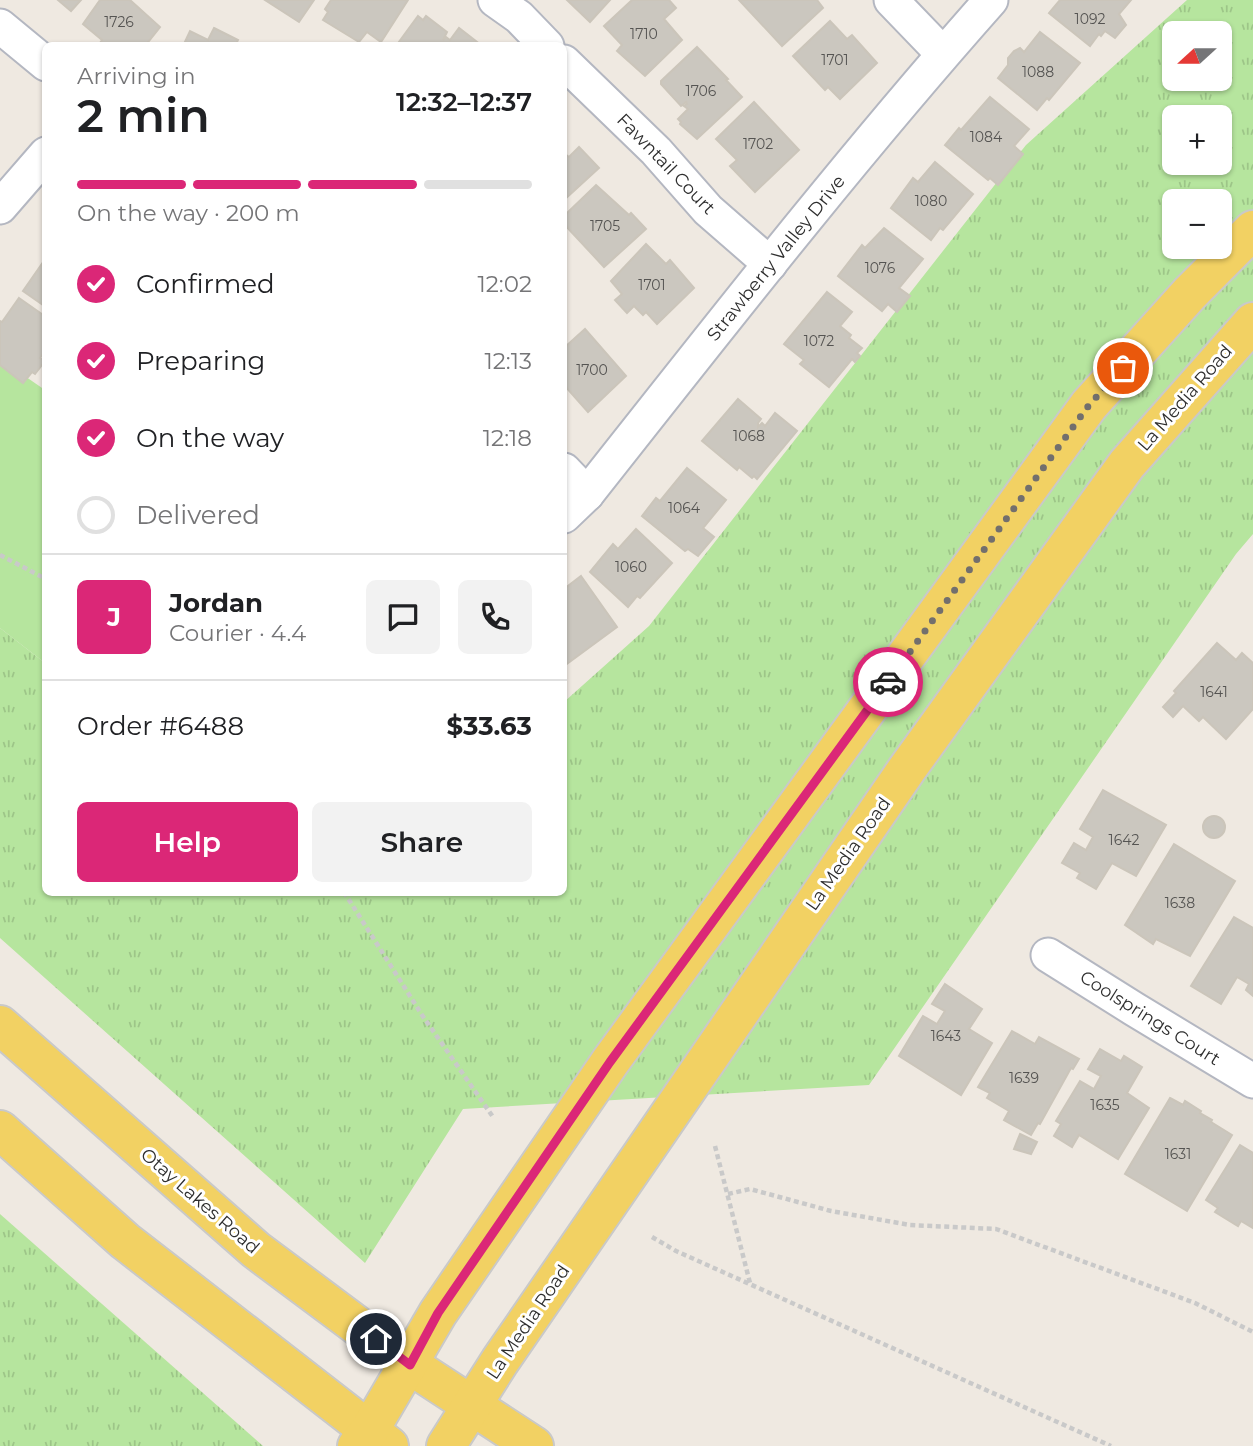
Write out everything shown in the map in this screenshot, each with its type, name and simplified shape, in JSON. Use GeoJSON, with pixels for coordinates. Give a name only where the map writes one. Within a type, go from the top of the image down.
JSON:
{"type":"FeatureCollection","features":[{"type":"Feature","properties":{"kind":"main road"},"geometry":{"type":"LineString","coordinates":[[0,1130],[125,1241],[372,1441],[438,1313],[610,1062],[1089,405],[1190,293],[1253,230]]}},
{"type":"Feature","properties":{"kind":"main road","name":"La Media Road"},"geometry":{"type":"LineString","coordinates":[[472,1408],[500,1362],[907,769],[1127,464],[1253,322]]}},
{"type":"Feature","properties":{"kind":"main road","name":"Otay Lakes Road"},"geometry":{"type":"LineString","coordinates":[[0,1025],[256,1250],[410,1365],[534,1446]]}},
{"type":"Feature","properties":{"kind":"main road"},"geometry":{"type":"LineString","coordinates":[[446,1446],[472,1408]]}},
{"type":"Feature","properties":{"kind":"street"},"geometry":{"type":"LineString","coordinates":[[495,0],[519,17],[543,42]]}},
{"type":"Feature","properties":{"kind":"street"},"geometry":{"type":"LineString","coordinates":[[891,0],[943,54]]}},
{"type":"Feature","properties":{"kind":"street","name":"Strawberry Valley Drive"},"geometry":{"type":"LineString","coordinates":[[575,505],[770,264],[943,54],[991,0]]}},
{"type":"Feature","properties":{"kind":"street"},"geometry":{"type":"LineString","coordinates":[[0,26],[42,61]]}},
{"type":"Feature","properties":{"kind":"street","name":"Fawntail Court"},"geometry":{"type":"LineString","coordinates":[[567,64],[656,151],[708,209],[770,264]]}},
{"type":"Feature","properties":{"kind":"street"},"geometry":{"type":"LineString","coordinates":[[0,207],[42,159]]}},
{"type":"Feature","properties":{"kind":"street"},"geometry":{"type":"LineString","coordinates":[[567,480],[575,505]]}},
{"type":"Feature","properties":{"kind":"street","name":"Coolsprings Court"},"geometry":{"type":"LineString","coordinates":[[1048,954],[1134,1010],[1253,1081]]}},
{"type":"Feature","properties":{"kind":"path"},"geometry":{"type":"LineString","coordinates":[[0,555],[42,577]]}},
{"type":"Feature","properties":{"kind":"path"},"geometry":{"type":"LineString","coordinates":[[347,896],[422,1015],[493,1117]]}},
{"type":"Feature","properties":{"kind":"path"},"geometry":{"type":"LineString","coordinates":[[716,1146],[750,1284]]}},
{"type":"Feature","properties":{"kind":"path"},"geometry":{"type":"LineString","coordinates":[[727,1194],[750,1189],[831,1211],[910,1225],[996,1229],[1195,1303],[1253,1332]]}},
{"type":"Feature","properties":{"kind":"path"},"geometry":{"type":"LineString","coordinates":[[652,1237],[676,1251],[1111,1446]]}},
{"type":"Feature","properties":{"kind":"green space"},"geometry":{"type":"Polygon","coordinates":[[[1187,0],[1253,0],[1253,534],[1236,554],[869,1085],[463,1109],[365,1263],[0,938],[0,628],[42,661],[42,896],[567,896],[567,699],[649,626],[1026,145],[1162,23],[1162,91],[1232,91],[1232,21],[1164,21],[1187,0]]]}},
{"type":"Feature","properties":{"kind":"green space"},"geometry":{"type":"Polygon","coordinates":[[[0,359],[42,388],[42,661],[0,628],[0,359]]]}},
{"type":"Feature","properties":{"kind":"green space"},"geometry":{"type":"Polygon","coordinates":[[[0,1214],[263,1446],[0,1446],[0,1214]]]}},
{"type":"Feature","properties":{"kind":"building"},"geometry":{"type":"Polygon","coordinates":[[[58,0],[81,0],[71,11],[58,0]]]}},
{"type":"Feature","properties":{"kind":"building"},"geometry":{"type":"Polygon","coordinates":[[[100,0],[130,0],[160,27],[148,42],[101,42],[102,40],[83,24],[100,0]]]}},
{"type":"Feature","properties":{"kind":"building"},"geometry":{"type":"Polygon","coordinates":[[[265,0],[314,0],[299,22],[265,0]]]}},
{"type":"Feature","properties":{"kind":"building"},"geometry":{"type":"Polygon","coordinates":[[[331,0],[408,0],[381,42],[367,32],[359,42],[323,20],[328,12],[325,9],[331,0]]]}},
{"type":"Feature","properties":{"kind":"building"},"geometry":{"type":"Polygon","coordinates":[[[567,0],[610,0],[590,22],[567,0]]]}},
{"type":"Feature","properties":{"kind":"building"},"geometry":{"type":"Polygon","coordinates":[[[632,0],[669,0],[676,8],[664,19],[682,40],[645,76],[617,51],[622,45],[604,26],[632,0]]]}},
{"type":"Feature","properties":{"kind":"building"},"geometry":{"type":"Polygon","coordinates":[[[739,0],[817,0],[823,8],[782,46],[739,0]]]}},
{"type":"Feature","properties":{"kind":"building"},"geometry":{"type":"Polygon","coordinates":[[[1060,0],[1131,0],[1119,14],[1126,25],[1115,38],[1105,31],[1101,36],[1099,34],[1090,46],[1049,13],[1060,0]]]}},
{"type":"Feature","properties":{"kind":"building"},"geometry":{"type":"Polygon","coordinates":[[[418,16],[423,20],[426,16],[447,32],[443,40],[446,37],[450,40],[459,28],[477,42],[399,42],[418,16]]]}},
{"type":"Feature","properties":{"kind":"building"},"geometry":{"type":"Polygon","coordinates":[[[830,21],[847,39],[852,35],[877,63],[840,99],[828,87],[825,90],[793,56],[830,21]]]}},
{"type":"Feature","properties":{"kind":"building"},"geometry":{"type":"Polygon","coordinates":[[[214,28],[238,40],[185,42],[190,31],[208,40],[214,28]]]}},
{"type":"Feature","properties":{"kind":"building"},"geometry":{"type":"Polygon","coordinates":[[[1040,32],[1080,63],[1049,100],[1047,98],[1037,110],[998,78],[1014,51],[1020,48],[1024,52],[1040,32]]]}},
{"type":"Feature","properties":{"kind":"building"},"geometry":{"type":"Polygon","coordinates":[[[697,47],[742,97],[697,139],[678,119],[688,109],[684,106],[686,102],[681,106],[661,81],[697,47]]]}},
{"type":"Feature","properties":{"kind":"building"},"geometry":{"type":"Polygon","coordinates":[[[990,97],[1029,129],[1014,146],[1023,154],[998,185],[945,145],[990,97]]]}},
{"type":"Feature","properties":{"kind":"building"},"geometry":{"type":"Polygon","coordinates":[[[754,102],[799,150],[755,192],[730,166],[737,160],[716,139],[754,102]]]}},
{"type":"Feature","properties":{"kind":"building"},"geometry":{"type":"Polygon","coordinates":[[[579,147],[599,168],[567,197],[567,156],[569,157],[579,147]]]}},
{"type":"Feature","properties":{"kind":"building"},"geometry":{"type":"Polygon","coordinates":[[[935,162],[973,194],[943,230],[940,228],[931,240],[891,208],[913,178],[918,182],[935,162]]]}},
{"type":"Feature","properties":{"kind":"building"},"geometry":{"type":"Polygon","coordinates":[[[596,185],[629,215],[631,213],[646,229],[604,267],[567,227],[567,213],[596,185]]]}},
{"type":"Feature","properties":{"kind":"building"},"geometry":{"type":"Polygon","coordinates":[[[884,228],[923,259],[899,288],[910,296],[897,312],[888,304],[882,311],[838,276],[862,245],[865,248],[884,228]]]}},
{"type":"Feature","properties":{"kind":"building"},"geometry":{"type":"Polygon","coordinates":[[[646,244],[666,264],[670,260],[694,288],[657,324],[646,312],[643,315],[634,306],[627,313],[615,300],[622,294],[611,281],[646,244]]]}},
{"type":"Feature","properties":{"kind":"building"},"geometry":{"type":"Polygon","coordinates":[[[42,264],[42,304],[23,291],[42,264]]]}},
{"type":"Feature","properties":{"kind":"building"},"geometry":{"type":"Polygon","coordinates":[[[827,292],[852,312],[840,326],[851,335],[849,338],[862,348],[857,353],[860,356],[855,362],[852,359],[829,387],[800,364],[804,360],[784,344],[827,292]]]}},
{"type":"Feature","properties":{"kind":"building"},"geometry":{"type":"Polygon","coordinates":[[[19,298],[42,314],[42,365],[23,383],[0,365],[0,321],[2,322],[19,298]]]}},
{"type":"Feature","properties":{"kind":"building"},"geometry":{"type":"Polygon","coordinates":[[[585,329],[626,376],[588,412],[567,388],[567,345],[585,329]]]}},
{"type":"Feature","properties":{"kind":"building"},"geometry":{"type":"Polygon","coordinates":[[[738,399],[761,419],[758,427],[762,423],[765,426],[775,413],[797,431],[757,479],[739,467],[737,470],[702,441],[738,399]]]}},
{"type":"Feature","properties":{"kind":"building"},"geometry":{"type":"Polygon","coordinates":[[[687,468],[726,500],[703,528],[714,537],[698,556],[688,549],[685,551],[642,516],[656,498],[660,501],[687,468]]]}},
{"type":"Feature","properties":{"kind":"building"},"geometry":{"type":"Polygon","coordinates":[[[636,529],[672,563],[640,598],[637,596],[628,607],[590,572],[613,544],[618,549],[636,529]]]}},
{"type":"Feature","properties":{"kind":"building"},"geometry":{"type":"Polygon","coordinates":[[[581,576],[617,627],[567,664],[567,587],[581,576]]]}},
{"type":"Feature","properties":{"kind":"building"},"geometry":{"type":"Polygon","coordinates":[[[1217,643],[1236,660],[1242,653],[1253,663],[1253,709],[1226,739],[1203,717],[1199,721],[1183,706],[1173,717],[1163,707],[1217,643]]]}},
{"type":"Feature","properties":{"kind":"building"},"geometry":{"type":"Polygon","coordinates":[[[1103,790],[1166,825],[1136,876],[1112,863],[1096,889],[1077,878],[1080,873],[1062,863],[1074,843],[1086,850],[1093,837],[1080,829],[1103,790]]]}},
{"type":"Feature","properties":{"kind":"building"},"geometry":{"type":"Polygon","coordinates":[[[1214,816],[1224,823],[1225,827],[1218,837],[1214,838],[1204,831],[1203,827],[1210,817],[1214,816]]]}},
{"type":"Feature","properties":{"kind":"building"},"geometry":{"type":"Polygon","coordinates":[[[1174,844],[1235,881],[1190,956],[1156,939],[1153,944],[1125,925],[1174,844]]]}},
{"type":"Feature","properties":{"kind":"building"},"geometry":{"type":"Polygon","coordinates":[[[1234,917],[1253,928],[1253,996],[1246,990],[1249,984],[1237,977],[1221,1004],[1191,986],[1234,917]]]}},
{"type":"Feature","properties":{"kind":"building"},"geometry":{"type":"Polygon","coordinates":[[[945,984],[982,1009],[969,1029],[992,1043],[961,1095],[899,1056],[923,1016],[937,1024],[945,1011],[932,1004],[945,984]]]}},
{"type":"Feature","properties":{"kind":"building"},"geometry":{"type":"Polygon","coordinates":[[[1012,1031],[1035,1044],[1039,1037],[1079,1059],[1031,1135],[1004,1120],[1009,1111],[987,1098],[990,1093],[978,1087],[1012,1031]]]}},
{"type":"Feature","properties":{"kind":"building"},"geometry":{"type":"Polygon","coordinates":[[[1100,1049],[1121,1061],[1124,1056],[1142,1067],[1127,1093],[1149,1108],[1118,1159],[1079,1135],[1072,1147],[1054,1136],[1061,1124],[1056,1121],[1080,1081],[1094,1089],[1101,1076],[1088,1069],[1100,1049]]]}},
{"type":"Feature","properties":{"kind":"building"},"geometry":{"type":"Polygon","coordinates":[[[1170,1098],[1183,1105],[1185,1101],[1232,1135],[1187,1211],[1125,1174],[1170,1098]]]}},
{"type":"Feature","properties":{"kind":"building"},"geometry":{"type":"Polygon","coordinates":[[[1020,1134],[1037,1142],[1031,1154],[1014,1149],[1020,1134]]]}},
{"type":"Feature","properties":{"kind":"building"},"geometry":{"type":"Polygon","coordinates":[[[1240,1145],[1253,1153],[1253,1228],[1241,1221],[1238,1226],[1215,1212],[1218,1208],[1206,1200],[1240,1145]]]}},
{"type":"Feature","properties":{"kind":"way so far"},"geometry":{"type":"LineString","coordinates":[[888,682],[1089,405],[1123,368]]}},
{"type":"Feature","properties":{"kind":"route"},"geometry":{"type":"LineString","coordinates":[[376,1339],[410,1365],[438,1313],[610,1062],[888,682]]}}]}
